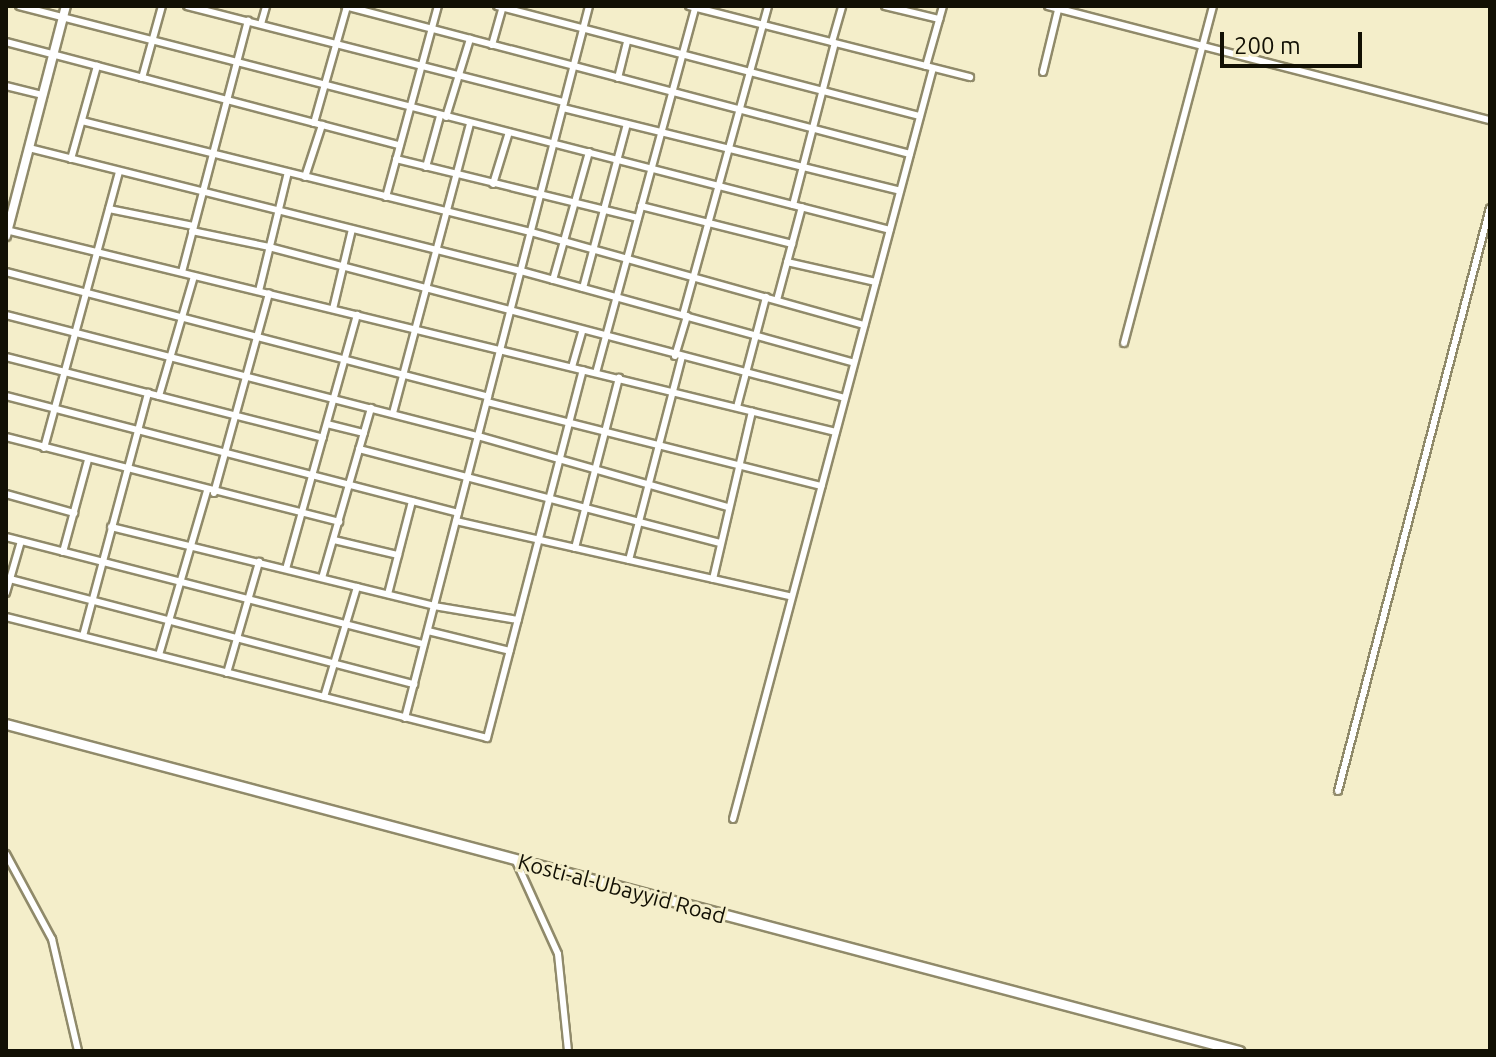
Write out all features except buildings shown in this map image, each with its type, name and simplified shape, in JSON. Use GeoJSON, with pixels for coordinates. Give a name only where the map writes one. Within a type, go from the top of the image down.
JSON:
{"type":"FeatureCollection","features":[{"type":"Feature","properties":{"kind":"highway","name":"Kosti-al-Ubayyid Road"},"geometry":{"type":"LineString","coordinates":[[6,724],[1239,1051]]}},
{"type":"Feature","properties":{"kind":"main road"},"geometry":{"type":"LineString","coordinates":[[6,232],[66,6]]}},
{"type":"Feature","properties":{"kind":"street"},"geometry":{"type":"LineString","coordinates":[[19,6],[890,230]]}},
{"type":"Feature","properties":{"kind":"street"},"geometry":{"type":"LineString","coordinates":[[142,78],[162,6]]}},
{"type":"Feature","properties":{"kind":"street"},"geometry":{"type":"LineString","coordinates":[[187,6],[422,65],[661,133],[900,191]]}},
{"type":"Feature","properties":{"kind":"street"},"geometry":{"type":"LineString","coordinates":[[261,24],[266,6]]}},
{"type":"Feature","properties":{"kind":"street"},"geometry":{"type":"LineString","coordinates":[[305,177],[346,6],[910,154]]}},
{"type":"Feature","properties":{"kind":"street"},"geometry":{"type":"LineString","coordinates":[[386,197],[438,6]]}},
{"type":"Feature","properties":{"kind":"street"},"geometry":{"type":"LineString","coordinates":[[492,45],[501,6],[920,116]]}},
{"type":"Feature","properties":{"kind":"street"},"geometry":{"type":"LineString","coordinates":[[405,718],[589,6]]}},
{"type":"Feature","properties":{"kind":"street"},"geometry":{"type":"LineString","coordinates":[[596,373],[682,55],[691,6],[970,77]]}},
{"type":"Feature","properties":{"kind":"street"},"geometry":{"type":"LineString","coordinates":[[629,560],[673,392],[693,277],[731,150],[768,6]]}},
{"type":"Feature","properties":{"kind":"street"},"geometry":{"type":"LineString","coordinates":[[793,205],[842,6]]}},
{"type":"Feature","properties":{"kind":"street"},"geometry":{"type":"LineString","coordinates":[[885,6],[939,19]]}},
{"type":"Feature","properties":{"kind":"street"},"geometry":{"type":"LineString","coordinates":[[733,819],[920,116],[943,6]]}},
{"type":"Feature","properties":{"kind":"street"},"geometry":{"type":"LineString","coordinates":[[1048,6],[1490,120]]}},
{"type":"Feature","properties":{"kind":"street"},"geometry":{"type":"LineString","coordinates":[[1124,343],[1213,6]]}},
{"type":"Feature","properties":{"kind":"street"},"geometry":{"type":"LineString","coordinates":[[1043,72],[1058,7]]}},
{"type":"Feature","properties":{"kind":"street"},"geometry":{"type":"LineString","coordinates":[[182,272],[248,21]]}},
{"type":"Feature","properties":{"kind":"street"},"geometry":{"type":"LineString","coordinates":[[426,167],[470,39]]}},
{"type":"Feature","properties":{"kind":"street"},"geometry":{"type":"LineString","coordinates":[[618,78],[627,41]]}},
{"type":"Feature","properties":{"kind":"street"},"geometry":{"type":"LineString","coordinates":[[6,42],[400,145]]}},
{"type":"Feature","properties":{"kind":"street"},"geometry":{"type":"LineString","coordinates":[[71,159],[97,66]]}},
{"type":"Feature","properties":{"kind":"street"},"geometry":{"type":"LineString","coordinates":[[6,86],[42,95]]}},
{"type":"Feature","properties":{"kind":"street"},"geometry":{"type":"LineString","coordinates":[[82,121],[531,232],[864,325]]}},
{"type":"Feature","properties":{"kind":"street"},"geometry":{"type":"LineString","coordinates":[[393,413],[470,123]]}},
{"type":"Feature","properties":{"kind":"street"},"geometry":{"type":"LineString","coordinates":[[583,288],[627,124]]}},
{"type":"Feature","properties":{"kind":"street"},"geometry":{"type":"LineString","coordinates":[[493,184],[509,132]]}},
{"type":"Feature","properties":{"kind":"street"},"geometry":{"type":"LineString","coordinates":[[29,148],[521,271],[854,363]]}},
{"type":"Feature","properties":{"kind":"street"},"geometry":{"type":"LineString","coordinates":[[553,280],[589,152]]}},
{"type":"Feature","properties":{"kind":"street"},"geometry":{"type":"LineString","coordinates":[[396,159],[638,218]]}},
{"type":"Feature","properties":{"kind":"street"},"geometry":{"type":"LineString","coordinates":[[44,448],[119,171]]}},
{"type":"Feature","properties":{"kind":"street"},"geometry":{"type":"LineString","coordinates":[[259,291],[288,172]]}},
{"type":"Feature","properties":{"kind":"street"},"geometry":{"type":"LineString","coordinates":[[641,206],[792,244]]}},
{"type":"Feature","properties":{"kind":"street"},"geometry":{"type":"LineString","coordinates":[[777,300],[802,207]]}},
{"type":"Feature","properties":{"kind":"street"},"geometry":{"type":"LineString","coordinates":[[1338,791],[1490,208]]}},
{"type":"Feature","properties":{"kind":"street"},"geometry":{"type":"LineString","coordinates":[[109,209],[269,247],[510,313],[845,398]]}},
{"type":"Feature","properties":{"kind":"street"},"geometry":{"type":"LineString","coordinates":[[333,309],[352,229]]}},
{"type":"Feature","properties":{"kind":"street"},"geometry":{"type":"LineString","coordinates":[[6,232],[836,432]]}},
{"type":"Feature","properties":{"kind":"street"},"geometry":{"type":"LineString","coordinates":[[787,262],[876,282]]}},
{"type":"Feature","properties":{"kind":"street"},"geometry":{"type":"LineString","coordinates":[[6,272],[403,375],[569,423],[822,486]]}},
{"type":"Feature","properties":{"kind":"street"},"geometry":{"type":"LineString","coordinates":[[159,396],[194,276]]}},
{"type":"Feature","properties":{"kind":"street"},"geometry":{"type":"LineString","coordinates":[[159,655],[191,546],[225,453],[269,293]]}},
{"type":"Feature","properties":{"kind":"street"},"geometry":{"type":"LineString","coordinates":[[737,407],[766,297]]}},
{"type":"Feature","properties":{"kind":"street"},"geometry":{"type":"LineString","coordinates":[[6,315],[393,413],[728,507]]}},
{"type":"Feature","properties":{"kind":"street"},"geometry":{"type":"LineString","coordinates":[[286,569],[357,315]]}},
{"type":"Feature","properties":{"kind":"street"},"geometry":{"type":"LineString","coordinates":[[572,367],[582,331]]}},
{"type":"Feature","properties":{"kind":"street"},"geometry":{"type":"LineString","coordinates":[[6,357],[323,438]]}},
{"type":"Feature","properties":{"kind":"street"},"geometry":{"type":"LineString","coordinates":[[6,617],[487,738],[583,370]]}},
{"type":"Feature","properties":{"kind":"street"},"geometry":{"type":"LineString","coordinates":[[575,548],[619,378]]}},
{"type":"Feature","properties":{"kind":"street"},"geometry":{"type":"LineString","coordinates":[[83,636],[148,393]]}},
{"type":"Feature","properties":{"kind":"street"},"geometry":{"type":"LineString","coordinates":[[6,396],[412,501],[457,517],[539,539],[792,597]]}},
{"type":"Feature","properties":{"kind":"street"},"geometry":{"type":"LineString","coordinates":[[322,578],[371,408]]}},
{"type":"Feature","properties":{"kind":"street"},"geometry":{"type":"LineString","coordinates":[[713,579],[737,465],[752,411]]}},
{"type":"Feature","properties":{"kind":"street"},"geometry":{"type":"LineString","coordinates":[[327,424],[364,433]]}},
{"type":"Feature","properties":{"kind":"street"},"geometry":{"type":"LineString","coordinates":[[6,437],[126,471],[339,522]]}},
{"type":"Feature","properties":{"kind":"street"},"geometry":{"type":"LineString","coordinates":[[359,449],[720,543]]}},
{"type":"Feature","properties":{"kind":"street"},"geometry":{"type":"LineString","coordinates":[[63,552],[88,460]]}},
{"type":"Feature","properties":{"kind":"street"},"geometry":{"type":"LineString","coordinates":[[6,494],[74,513]]}},
{"type":"Feature","properties":{"kind":"street"},"geometry":{"type":"LineString","coordinates":[[388,594],[412,501]]}},
{"type":"Feature","properties":{"kind":"street"},"geometry":{"type":"LineString","coordinates":[[111,527],[434,606],[518,620]]}},
{"type":"Feature","properties":{"kind":"street"},"geometry":{"type":"LineString","coordinates":[[6,537],[424,644]]}},
{"type":"Feature","properties":{"kind":"street"},"geometry":{"type":"LineString","coordinates":[[334,540],[398,555]]}},
{"type":"Feature","properties":{"kind":"street"},"geometry":{"type":"LineString","coordinates":[[6,593],[21,541]]}},
{"type":"Feature","properties":{"kind":"street"},"geometry":{"type":"LineString","coordinates":[[227,673],[259,562]]}},
{"type":"Feature","properties":{"kind":"street"},"geometry":{"type":"LineString","coordinates":[[8,578],[414,684]]}},
{"type":"Feature","properties":{"kind":"street"},"geometry":{"type":"LineString","coordinates":[[324,697],[357,587]]}},
{"type":"Feature","properties":{"kind":"street"},"geometry":{"type":"LineString","coordinates":[[428,631],[510,651]]}},
{"type":"Feature","properties":{"kind":"street"},"geometry":{"type":"LineString","coordinates":[[6,854],[52,939],[78,1051]]}},
{"type":"Feature","properties":{"kind":"street"},"geometry":{"type":"LineString","coordinates":[[515,859],[558,954],[568,1051]]}}]}
